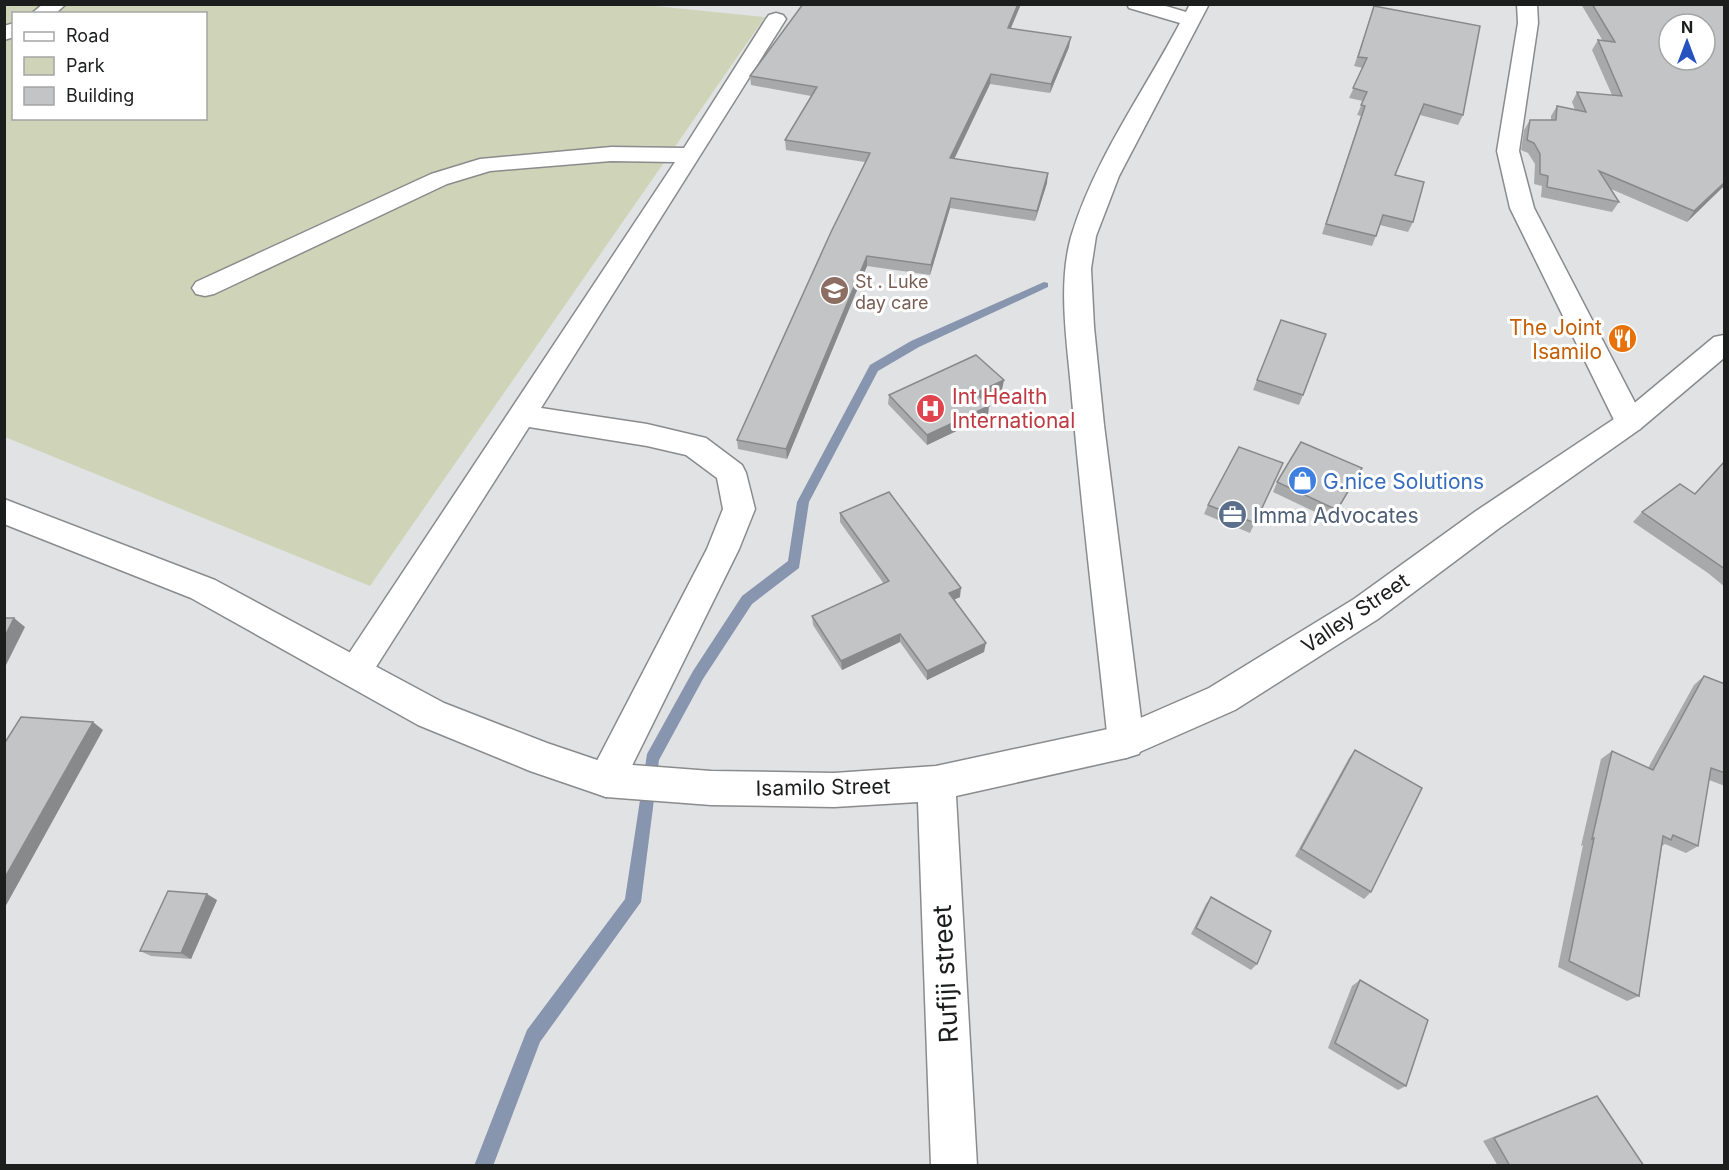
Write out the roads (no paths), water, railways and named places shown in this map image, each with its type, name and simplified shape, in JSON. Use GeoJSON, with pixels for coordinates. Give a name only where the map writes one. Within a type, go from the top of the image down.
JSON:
{"type":"FeatureCollection","features":[{"type":"Feature","properties":{"kind":"main road"},"geometry":{"type":"LineString","coordinates":[[44,12],[57,4]]}},
{"type":"Feature","properties":{"kind":"main road"},"geometry":{"type":"LineString","coordinates":[[1126,742],[1089,422],[1078,296],[1083,238],[1108,173],[1196,12],[1136,4]]}},
{"type":"Feature","properties":{"kind":"main road"},"geometry":{"type":"LineString","coordinates":[[1527,4],[1528,23],[1508,151],[1522,208],[1630,422]]}},
{"type":"Feature","properties":{"kind":"main road"},"geometry":{"type":"LineString","coordinates":[[355,670],[691,155],[776,19]]}},
{"type":"Feature","properties":{"kind":"main road"},"geometry":{"type":"LineString","coordinates":[[205,288],[379,205],[440,179],[488,164],[611,154],[691,155]]}},
{"type":"Feature","properties":{"kind":"main road","name":"Valley Street"},"geometry":{"type":"LineString","coordinates":[[936,783],[1126,742],[1222,699],[1366,609],[1487,520],[1630,422],[1725,344]]}},
{"type":"Feature","properties":{"kind":"main road"},"geometry":{"type":"LineString","coordinates":[[522,416],[647,435],[695,446],[731,473],[739,509],[723,549],[606,780]]}},
{"type":"Feature","properties":{"kind":"main road","name":"Isamilo Street"},"geometry":{"type":"LineString","coordinates":[[4,511],[203,589],[355,670],[431,714],[543,759],[606,780],[711,788],[834,790],[936,783]]}},
{"type":"Feature","properties":{"kind":"main road","name":"Rufiji street"},"geometry":{"type":"LineString","coordinates":[[936,783],[954,1166]]}},
{"type":"Feature","properties":{"kind":"waterway"},"geometry":{"type":"LineString","coordinates":[[483,1166],[533,1036],[633,902],[652,759],[698,675],[747,600],[794,564],[803,502],[874,368],[915,344],[1044,285]]}},
{"type":"Feature","properties":{"kind":"place","name":"St . Luke day care"},"geometry":{"type":"Point","coordinates":[834,291]}},
{"type":"Feature","properties":{"kind":"place","name":"The Joint Isamilo"},"geometry":{"type":"Point","coordinates":[1623,339]}},
{"type":"Feature","properties":{"kind":"place","name":"Int Health International"},"geometry":{"type":"Point","coordinates":[931,408]}},
{"type":"Feature","properties":{"kind":"place","name":"G.nice Solutions"},"geometry":{"type":"Point","coordinates":[1302,481]}},
{"type":"Feature","properties":{"kind":"place","name":"Imma Advocates"},"geometry":{"type":"Point","coordinates":[1232,515]}}]}
